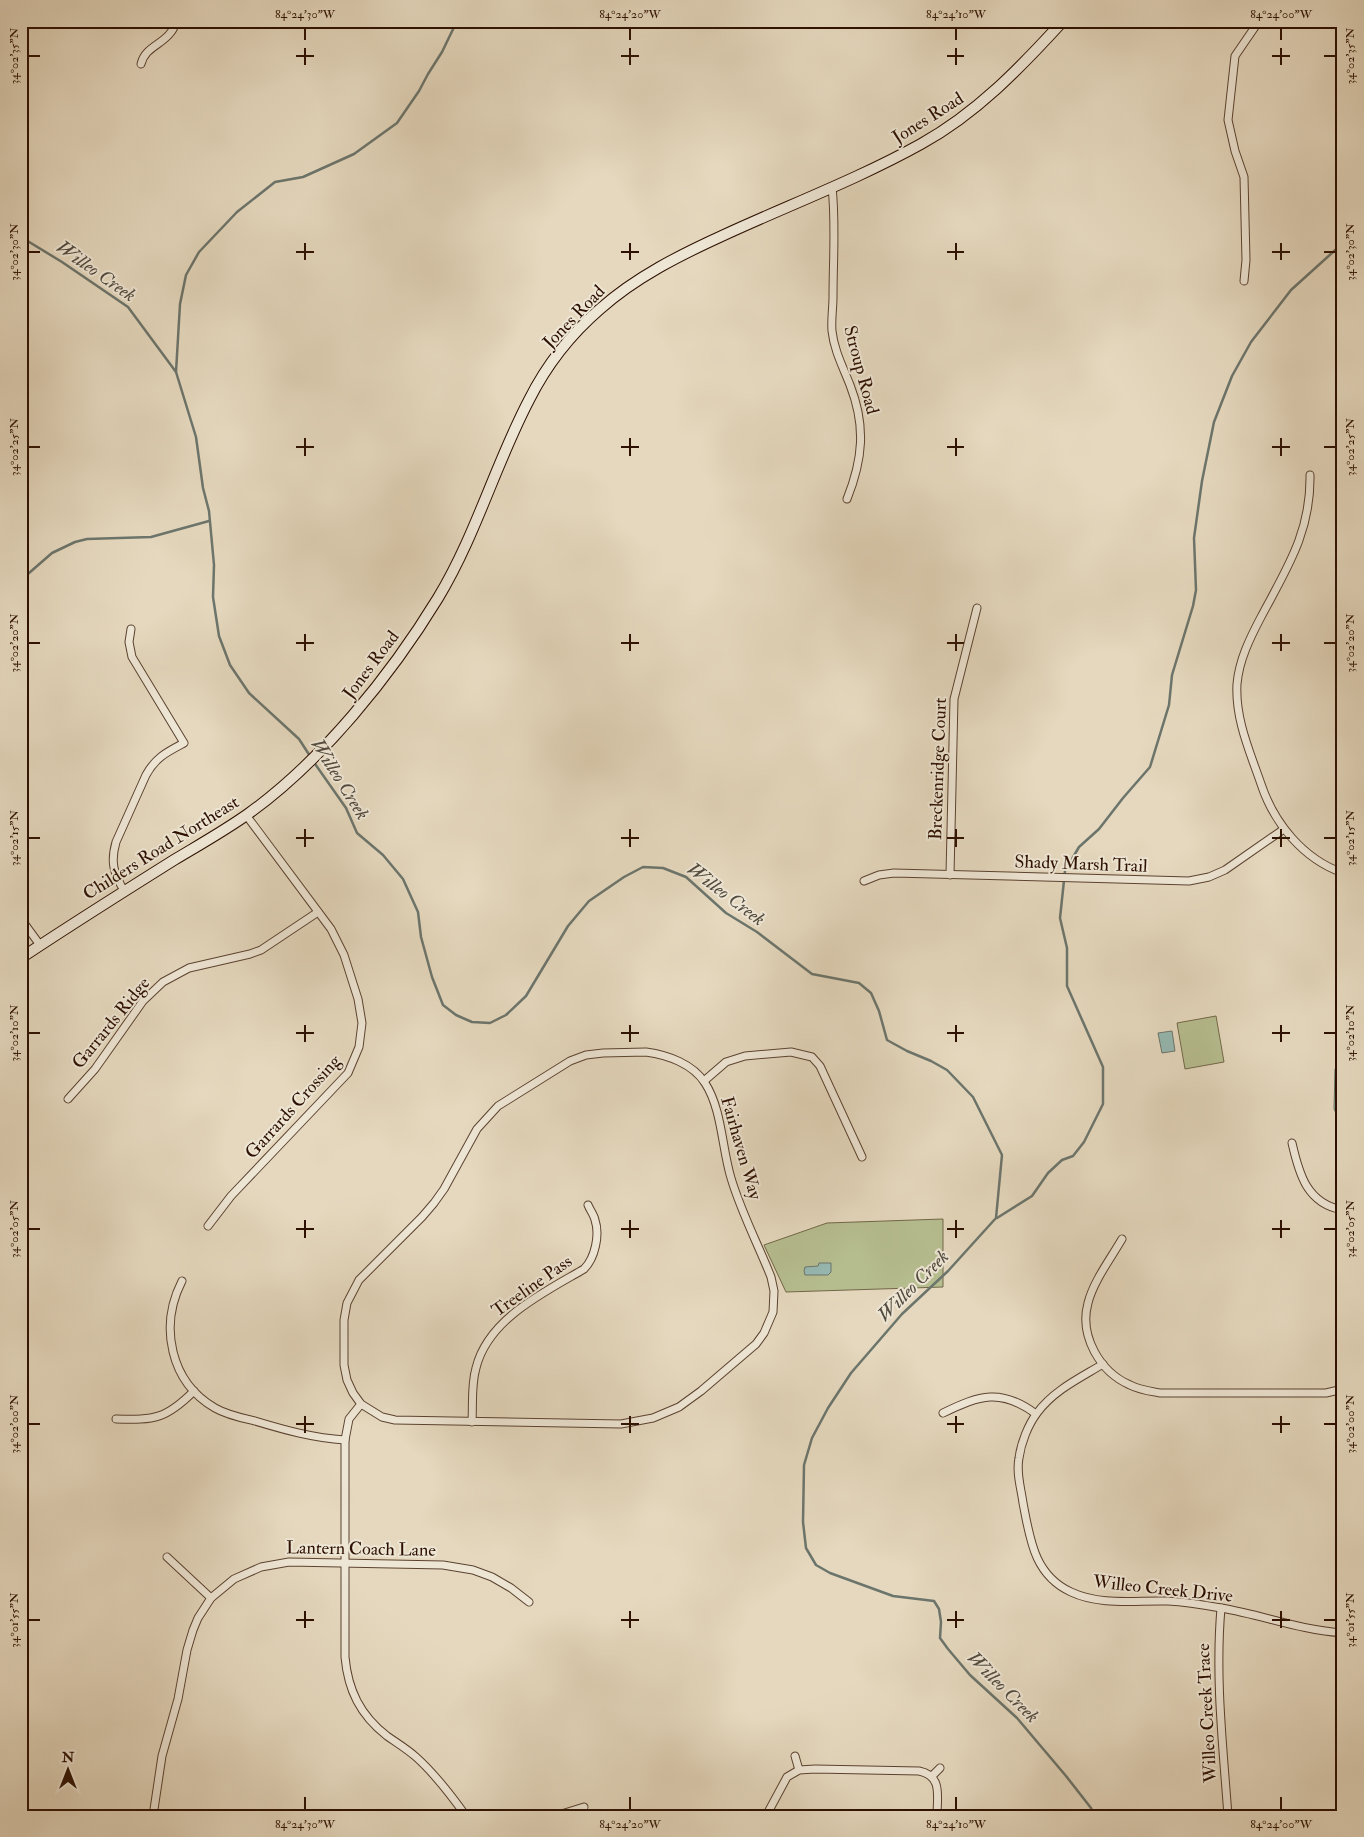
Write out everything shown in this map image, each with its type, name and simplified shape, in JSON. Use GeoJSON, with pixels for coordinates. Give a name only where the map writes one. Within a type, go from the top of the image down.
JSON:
{"type":"FeatureCollection","features":[{"type":"Feature","properties":{"kind":"street"},"geometry":{"type":"LineString","coordinates":[[141,64],[143,57],[148,51],[172,32],[176,21]]}},
{"type":"Feature","properties":{"kind":"street","name":"Jones Road"},"geometry":{"type":"LineString","coordinates":[[312,758],[378,685],[406,648],[437,599],[470,538],[529,399],[555,358],[582,326],[618,294],[659,267],[705,243],[832,187],[938,135],[997,90],[1063,21]]}},
{"type":"Feature","properties":{"kind":"street"},"geometry":{"type":"LineString","coordinates":[[1244,281],[1246,260],[1244,177],[1235,151],[1228,120],[1235,56],[1259,21]]}},
{"type":"Feature","properties":{"kind":"street","name":"Stroup Road"},"geometry":{"type":"LineString","coordinates":[[832,187],[834,220],[832,332],[837,354],[856,400],[861,432],[860,456],[847,499]]}},
{"type":"Feature","properties":{"kind":"street"},"geometry":{"type":"LineString","coordinates":[[1310,475],[1309,506],[1302,536],[1247,646],[1240,666],[1237,684],[1238,708],[1242,731],[1265,797],[1284,829],[1308,853],[1343,874]]}},
{"type":"Feature","properties":{"kind":"street","name":"Breckenridge Court"},"geometry":{"type":"LineString","coordinates":[[950,875],[954,699],[977,608]]}},
{"type":"Feature","properties":{"kind":"street"},"geometry":{"type":"LineString","coordinates":[[124,891],[116,876],[113,864],[116,842],[152,764],[159,756],[184,743],[132,657],[129,642],[130,629]]}},
{"type":"Feature","properties":{"kind":"street","name":"Childers Road Northeast"},"geometry":{"type":"LineString","coordinates":[[21,958],[246,815],[312,758]]}},
{"type":"Feature","properties":{"kind":"street","name":"Garrards Crossing"},"geometry":{"type":"LineString","coordinates":[[208,1226],[231,1196],[348,1073],[355,1060],[362,1035],[358,999],[339,944],[318,912],[246,815]]}},
{"type":"Feature","properties":{"kind":"street","name":"Shady Marsh Trail"},"geometry":{"type":"LineString","coordinates":[[864,881],[878,875],[894,873],[1189,881],[1208,877],[1225,870],[1284,829]]}},
{"type":"Feature","properties":{"kind":"street","name":"Garrards Ridge"},"geometry":{"type":"LineString","coordinates":[[68,1099],[95,1069],[143,1001],[163,982],[189,968],[261,950],[318,912]]}},
{"type":"Feature","properties":{"kind":"street"},"geometry":{"type":"LineString","coordinates":[[21,919],[40,945]]}},
{"type":"Feature","properties":{"kind":"street","name":"Fairhaven Way"},"geometry":{"type":"LineString","coordinates":[[646,1052],[659,1054],[685,1064],[704,1081],[714,1102],[727,1164],[736,1195],[771,1277],[774,1302],[769,1322],[756,1344],[679,1407],[653,1418],[620,1424],[395,1420],[382,1417],[361,1404],[347,1380],[344,1366],[344,1320],[347,1303],[352,1291],[366,1272],[422,1218],[434,1203],[444,1189],[477,1129],[492,1112],[509,1098],[570,1061],[595,1054],[646,1052]]}},
{"type":"Feature","properties":{"kind":"street"},"geometry":{"type":"LineString","coordinates":[[704,1081],[726,1062],[735,1058],[791,1052],[812,1057],[820,1066],[862,1157]]}},
{"type":"Feature","properties":{"kind":"street"},"geometry":{"type":"LineString","coordinates":[[1292,1143],[1298,1169],[1309,1191],[1325,1204],[1343,1210]]}},
{"type":"Feature","properties":{"kind":"street","name":"Treeline Pass"},"geometry":{"type":"LineString","coordinates":[[472,1422],[475,1368],[488,1338],[498,1326],[520,1308],[584,1269],[591,1262],[596,1237],[596,1221],[588,1205]]}},
{"type":"Feature","properties":{"kind":"street"},"geometry":{"type":"LineString","coordinates":[[1122,1239],[1092,1291],[1086,1310],[1088,1339],[1095,1352],[1115,1376],[1128,1384],[1160,1393],[1326,1393],[1343,1389]]}},
{"type":"Feature","properties":{"kind":"street"},"geometry":{"type":"LineString","coordinates":[[182,1281],[172,1307],[170,1338],[173,1356],[194,1391],[216,1408],[231,1414],[310,1437],[345,1440]]}},
{"type":"Feature","properties":{"kind":"street","name":"Willeo Creek Drive"},"geometry":{"type":"LineString","coordinates":[[1104,1364],[1058,1390],[1046,1402],[1036,1414],[1020,1450],[1018,1472],[1030,1544],[1038,1562],[1049,1576],[1068,1591],[1092,1599],[1170,1602],[1221,1608],[1303,1629],[1343,1633]]}},
{"type":"Feature","properties":{"kind":"street"},"geometry":{"type":"LineString","coordinates":[[116,1419],[152,1419],[164,1416],[179,1406],[194,1391]]}},
{"type":"Feature","properties":{"kind":"street"},"geometry":{"type":"LineString","coordinates":[[943,1413],[970,1400],[993,1397],[1014,1401],[1024,1405],[1036,1414]]}},
{"type":"Feature","properties":{"kind":"street"},"geometry":{"type":"LineString","coordinates":[[361,1404],[349,1419],[345,1440],[345,1657],[347,1672],[354,1697],[368,1719],[429,1769],[466,1816]]}},
{"type":"Feature","properties":{"kind":"street"},"geometry":{"type":"LineString","coordinates":[[167,1557],[211,1598]]}},
{"type":"Feature","properties":{"kind":"street","name":"Lantern Coach Lane"},"geometry":{"type":"LineString","coordinates":[[152,1816],[162,1756],[178,1699],[187,1650],[198,1618],[211,1598],[234,1579],[261,1567],[289,1562],[443,1565],[473,1570],[505,1584],[529,1602]]}},
{"type":"Feature","properties":{"kind":"street","name":"Willeo Creek Trace"},"geometry":{"type":"LineString","coordinates":[[1221,1608],[1218,1647],[1218,1687],[1228,1816]]}},
{"type":"Feature","properties":{"kind":"street"},"geometry":{"type":"LineString","coordinates":[[21,1729],[21,1742]]}},
{"type":"Feature","properties":{"kind":"street"},"geometry":{"type":"LineString","coordinates":[[795,1756],[798,1770]]}},
{"type":"Feature","properties":{"kind":"street"},"geometry":{"type":"LineString","coordinates":[[932,1776],[940,1768]]}},
{"type":"Feature","properties":{"kind":"street"},"geometry":{"type":"LineString","coordinates":[[766,1816],[787,1777],[798,1770],[919,1771],[932,1776],[937,1785],[936,1816]]}},
{"type":"Feature","properties":{"kind":"street"},"geometry":{"type":"LineString","coordinates":[[555,1816],[584,1807]]}},
{"type":"Feature","properties":{"kind":"green space"},"geometry":{"type":"Polygon","coordinates":[[[1216,1016],[1224,1062],[1185,1069],[1177,1023],[1216,1016]]]}},
{"type":"Feature","properties":{"kind":"green space"},"geometry":{"type":"Polygon","coordinates":[[[943,1219],[943,1287],[786,1292],[764,1245],[827,1223],[943,1219]]]}},
{"type":"Feature","properties":{"kind":"water"},"geometry":{"type":"Polygon","coordinates":[[[1172,1031],[1175,1051],[1162,1053],[1158,1033],[1172,1031]]]}},
{"type":"Feature","properties":{"kind":"water"},"geometry":{"type":"Polygon","coordinates":[[[1343,1062],[1343,1121],[1340,1121],[1334,1109],[1335,1069],[1343,1062]]]}},
{"type":"Feature","properties":{"kind":"water"},"geometry":{"type":"Polygon","coordinates":[[[819,1263],[831,1263],[831,1272],[828,1275],[805,1275],[805,1267],[818,1266],[819,1263]]]}},
{"type":"Feature","properties":{"kind":"waterway"},"geometry":{"type":"LineString","coordinates":[[176,372],[180,304],[186,275],[199,252],[237,212],[275,182],[303,177],[354,154],[397,123],[442,52],[457,21]]}},
{"type":"Feature","properties":{"kind":"waterway","name":"Willeo Creek"},"geometry":{"type":"LineString","coordinates":[[21,237],[62,262],[128,307],[176,372],[196,437],[203,488],[209,511],[214,565],[213,597],[219,636],[230,665],[249,693],[299,739],[310,756]]}},
{"type":"Feature","properties":{"kind":"waterway"},"geometry":{"type":"LineString","coordinates":[[997,1218],[1032,1196],[1048,1173],[1062,1160],[1073,1156],[1084,1142],[1103,1104],[1103,1067],[1067,986],[1067,948],[1060,918],[1065,871],[1079,847],[1099,829],[1150,767],[1169,705],[1172,675],[1193,606],[1196,590],[1194,538],[1202,481],[1214,422],[1232,376],[1251,342],[1291,290],[1343,243]]}},
{"type":"Feature","properties":{"kind":"waterway"},"geometry":{"type":"LineString","coordinates":[[21,580],[52,553],[75,542],[87,539],[151,537],[209,521]]}},
{"type":"Feature","properties":{"kind":"waterway","name":"Willeo Creek"},"geometry":{"type":"LineString","coordinates":[[313,761],[346,808],[357,833],[383,855],[403,879],[418,912],[421,937],[432,977],[443,1005],[456,1015],[472,1022],[490,1023],[506,1015],[526,996],[568,926],[589,901],[624,877],[643,867],[663,868],[686,877],[726,913],[757,932],[812,974],[859,983],[871,993],[879,1011],[887,1040],[947,1070],[973,1097],[1002,1155],[996,1218],[948,1271],[902,1314],[851,1373],[828,1408],[812,1438],[804,1465],[803,1522],[806,1548],[816,1565],[830,1573],[893,1596],[934,1601],[939,1609],[941,1622],[940,1638],[948,1649],[970,1675],[1017,1718],[1066,1776],[1091,1808],[1094,1816]]}}]}
